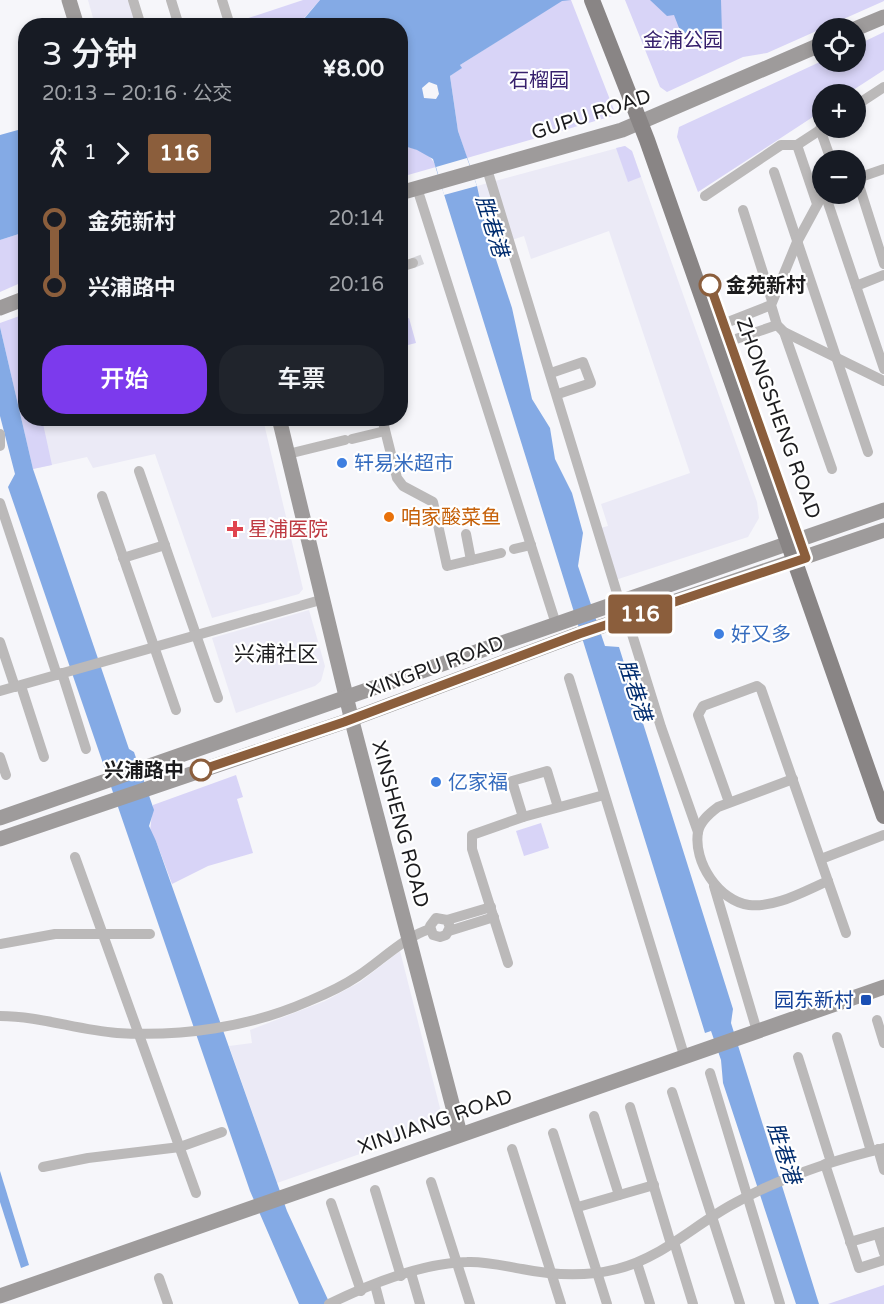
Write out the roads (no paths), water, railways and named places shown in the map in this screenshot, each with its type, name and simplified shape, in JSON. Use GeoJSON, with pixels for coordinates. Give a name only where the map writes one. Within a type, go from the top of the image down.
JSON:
{"type":"FeatureCollection","features":[{"type":"Feature","properties":{"kind":"main road","name":"ZHONGSHENG ROAD"},"geometry":{"type":"LineString","coordinates":[[592,0],[645,121]]}},
{"type":"Feature","properties":{"kind":"main road","name":"ZHONGSHENG ROAD"},"geometry":{"type":"LineString","coordinates":[[604,0],[796,542],[884,816]]}},
{"type":"Feature","properties":{"kind":"main road","name":"ZHONGSHENG ROAD"},"geometry":{"type":"LineString","coordinates":[[802,560],[884,786]]}},
{"type":"Feature","properties":{"kind":"street"},"geometry":{"type":"LineString","coordinates":[[69,0],[75,18]]}},
{"type":"Feature","properties":{"kind":"street"},"geometry":{"type":"LineString","coordinates":[[133,0],[139,18]]}},
{"type":"Feature","properties":{"kind":"street"},"geometry":{"type":"LineString","coordinates":[[171,0],[177,18]]}},
{"type":"Feature","properties":{"kind":"street"},"geometry":{"type":"LineString","coordinates":[[222,0],[228,18]]}},
{"type":"Feature","properties":{"kind":"street"},"geometry":{"type":"LineString","coordinates":[[866,24],[884,17]]}},
{"type":"Feature","properties":{"kind":"street","name":"GUPU ROAD"},"geometry":{"type":"LineString","coordinates":[[408,191],[645,121],[812,48]]}},
{"type":"Feature","properties":{"kind":"street"},"geometry":{"type":"LineString","coordinates":[[866,99],[884,87]]}},
{"type":"Feature","properties":{"kind":"street"},"geometry":{"type":"LineString","coordinates":[[705,196],[781,145],[797,145],[812,134]]}},
{"type":"Feature","properties":{"kind":"street"},"geometry":{"type":"LineString","coordinates":[[797,145],[812,189]]}},
{"type":"Feature","properties":{"kind":"street"},"geometry":{"type":"LineString","coordinates":[[866,175],[884,169]]}},
{"type":"Feature","properties":{"kind":"street"},"geometry":{"type":"LineString","coordinates":[[480,171],[558,394],[620,603]]}},
{"type":"Feature","properties":{"kind":"street"},"geometry":{"type":"LineString","coordinates":[[774,172],[868,452]]}},
{"type":"Feature","properties":{"kind":"street"},"geometry":{"type":"LineString","coordinates":[[417,188],[556,624]]}},
{"type":"Feature","properties":{"kind":"street"},"geometry":{"type":"LineString","coordinates":[[723,334],[771,303],[797,242],[817,204]]}},
{"type":"Feature","properties":{"kind":"street"},"geometry":{"type":"LineString","coordinates":[[827,204],[884,369]]}},
{"type":"Feature","properties":{"kind":"street"},"geometry":{"type":"LineString","coordinates":[[864,204],[884,264]]}},
{"type":"Feature","properties":{"kind":"street"},"geometry":{"type":"LineString","coordinates":[[743,210],[771,303],[832,469]]}},
{"type":"Feature","properties":{"kind":"street"},"geometry":{"type":"LineString","coordinates":[[426,258],[437,255]]}},
{"type":"Feature","properties":{"kind":"street"},"geometry":{"type":"LineString","coordinates":[[408,265],[413,263]]}},
{"type":"Feature","properties":{"kind":"street"},"geometry":{"type":"LineString","coordinates":[[856,286],[884,275]]}},
{"type":"Feature","properties":{"kind":"street"},"geometry":{"type":"LineString","coordinates":[[0,308],[18,301]]}},
{"type":"Feature","properties":{"kind":"street"},"geometry":{"type":"LineString","coordinates":[[723,334],[781,328],[884,381]]}},
{"type":"Feature","properties":{"kind":"street"},"geometry":{"type":"LineString","coordinates":[[551,373],[584,362],[591,383],[558,394]]}},
{"type":"Feature","properties":{"kind":"street","name":"XINSHENG ROAD"},"geometry":{"type":"LineString","coordinates":[[281,426],[352,719],[460,1134]]}},
{"type":"Feature","properties":{"kind":"street"},"geometry":{"type":"LineString","coordinates":[[384,426],[397,478],[403,486],[433,502],[447,566],[501,553]]}},
{"type":"Feature","properties":{"kind":"street"},"geometry":{"type":"LineString","coordinates":[[288,454],[385,430]]}},
{"type":"Feature","properties":{"kind":"street"},"geometry":{"type":"LineString","coordinates":[[0,435],[0,446]]}},
{"type":"Feature","properties":{"kind":"street"},"geometry":{"type":"LineString","coordinates":[[139,471],[218,698]]}},
{"type":"Feature","properties":{"kind":"street"},"geometry":{"type":"LineString","coordinates":[[102,496],[176,710]]}},
{"type":"Feature","properties":{"kind":"street"},"geometry":{"type":"LineString","coordinates":[[0,503],[63,673],[86,749]]}},
{"type":"Feature","properties":{"kind":"street","name":"XINGPU ROAD"},"geometry":{"type":"LineString","coordinates":[[0,818],[884,510]]}},
{"type":"Feature","properties":{"kind":"street","name":"XINGPU ROAD"},"geometry":{"type":"LineString","coordinates":[[0,839],[352,719],[579,634],[802,560],[884,530]]}},
{"type":"Feature","properties":{"kind":"street"},"geometry":{"type":"LineString","coordinates":[[466,534],[471,560]]}},
{"type":"Feature","properties":{"kind":"street"},"geometry":{"type":"LineString","coordinates":[[123,558],[165,545]]}},
{"type":"Feature","properties":{"kind":"street"},"geometry":{"type":"LineString","coordinates":[[514,549],[531,545]]}},
{"type":"Feature","properties":{"kind":"street"},"geometry":{"type":"LineString","coordinates":[[0,691],[324,599]]}},
{"type":"Feature","properties":{"kind":"street"},"geometry":{"type":"LineString","coordinates":[[627,618],[664,738],[698,832],[699,848],[714,886],[757,1030]]}},
{"type":"Feature","properties":{"kind":"street"},"geometry":{"type":"LineString","coordinates":[[0,642],[44,757]]}},
{"type":"Feature","properties":{"kind":"street"},"geometry":{"type":"LineString","coordinates":[[569,678],[684,1055]]}},
{"type":"Feature","properties":{"kind":"street"},"geometry":{"type":"LineString","coordinates":[[729,802],[698,715],[703,706],[751,686],[761,688],[846,933]]}},
{"type":"Feature","properties":{"kind":"street"},"geometry":{"type":"LineString","coordinates":[[0,757],[6,775]]}},
{"type":"Feature","properties":{"kind":"street"},"geometry":{"type":"LineString","coordinates":[[523,817],[512,781],[547,771],[558,807]]}},
{"type":"Feature","properties":{"kind":"street"},"geometry":{"type":"LineString","coordinates":[[698,832],[710,813],[729,802],[793,779]]}},
{"type":"Feature","properties":{"kind":"street"},"geometry":{"type":"LineString","coordinates":[[508,963],[470,842],[472,836],[523,817],[604,795]]}},
{"type":"Feature","properties":{"kind":"street"},"geometry":{"type":"LineString","coordinates":[[821,859],[884,835]]}},
{"type":"Feature","properties":{"kind":"street"},"geometry":{"type":"LineString","coordinates":[[75,857],[196,1193]]}},
{"type":"Feature","properties":{"kind":"street"},"geometry":{"type":"LineString","coordinates":[[714,886],[734,900],[760,906],[772,904],[828,881]]}},
{"type":"Feature","properties":{"kind":"street"},"geometry":{"type":"LineString","coordinates":[[0,1016],[37,1018],[117,1033],[224,1027],[278,1013],[319,997],[357,977],[409,940],[431,932],[443,937],[448,926],[492,912]]}},
{"type":"Feature","properties":{"kind":"street"},"geometry":{"type":"LineString","coordinates":[[431,932],[436,918],[448,926]]}},
{"type":"Feature","properties":{"kind":"street"},"geometry":{"type":"LineString","coordinates":[[0,944],[55,934],[150,933]]}},
{"type":"Feature","properties":{"kind":"street","name":"XINJIANG ROAD"},"geometry":{"type":"LineString","coordinates":[[0,1296],[684,1055],[884,987]]}},
{"type":"Feature","properties":{"kind":"street"},"geometry":{"type":"LineString","coordinates":[[877,1020],[884,1043]]}},
{"type":"Feature","properties":{"kind":"street"},"geometry":{"type":"LineString","coordinates":[[837,1037],[884,1170]]}},
{"type":"Feature","properties":{"kind":"street"},"geometry":{"type":"LineString","coordinates":[[798,1057],[859,1268],[884,1260]]}},
{"type":"Feature","properties":{"kind":"street"},"geometry":{"type":"LineString","coordinates":[[710,1073],[752,1194],[780,1304]]}},
{"type":"Feature","properties":{"kind":"street"},"geometry":{"type":"LineString","coordinates":[[672,1092],[740,1304]]}},
{"type":"Feature","properties":{"kind":"street"},"geometry":{"type":"LineString","coordinates":[[630,1107],[693,1304]]}},
{"type":"Feature","properties":{"kind":"street"},"geometry":{"type":"LineString","coordinates":[[594,1116],[619,1196]]}},
{"type":"Feature","properties":{"kind":"street"},"geometry":{"type":"LineString","coordinates":[[43,1167],[88,1158],[180,1147],[222,1132]]}},
{"type":"Feature","properties":{"kind":"street"},"geometry":{"type":"LineString","coordinates":[[553,1133],[607,1304]]}},
{"type":"Feature","properties":{"kind":"street"},"geometry":{"type":"LineString","coordinates":[[512,1149],[561,1304]]}},
{"type":"Feature","properties":{"kind":"street"},"geometry":{"type":"LineString","coordinates":[[331,1303],[406,1274],[457,1263],[494,1264],[552,1274],[597,1272],[637,1263],[752,1194],[828,1163],[878,1149]]}},
{"type":"Feature","properties":{"kind":"street"},"geometry":{"type":"LineString","coordinates":[[431,1182],[470,1304]]}},
{"type":"Feature","properties":{"kind":"street"},"geometry":{"type":"LineString","coordinates":[[578,1207],[654,1185]]}},
{"type":"Feature","properties":{"kind":"street"},"geometry":{"type":"LineString","coordinates":[[375,1190],[406,1274],[420,1304]]}},
{"type":"Feature","properties":{"kind":"street"},"geometry":{"type":"LineString","coordinates":[[331,1203],[362,1290]]}},
{"type":"Feature","properties":{"kind":"street"},"geometry":{"type":"LineString","coordinates":[[850,1242],[881,1233],[884,1253]]}},
{"type":"Feature","properties":{"kind":"street"},"geometry":{"type":"LineString","coordinates":[[637,1263],[650,1304]]}},
{"type":"Feature","properties":{"kind":"street"},"geometry":{"type":"LineString","coordinates":[[159,1278],[168,1304]]}},
{"type":"Feature","properties":{"kind":"street"},"geometry":{"type":"LineString","coordinates":[[375,1285],[381,1304]]}},
{"type":"Feature","properties":{"kind":"water"},"geometry":{"type":"Polygon","coordinates":[[[320,0],[571,0],[562,1],[460,65],[462,68],[450,76],[458,131],[477,186],[488,235],[512,308],[532,399],[550,428],[555,459],[572,493],[583,533],[578,566],[605,646],[619,647],[733,1009],[731,1023],[819,1304],[796,1304],[723,1083],[721,1060],[711,1031],[705,1033],[433,159],[408,147],[408,18],[305,18],[320,0]],[[429,82],[422,88],[424,98],[436,99],[439,94],[437,85],[429,82]]]}},
{"type":"Feature","properties":{"kind":"water"},"geometry":{"type":"Polygon","coordinates":[[[650,0],[721,0],[722,33],[712,43],[701,43],[700,39],[679,28],[674,15],[667,16],[650,0]]]}},
{"type":"Feature","properties":{"kind":"water"},"geometry":{"type":"Polygon","coordinates":[[[18,130],[18,234],[0,240],[0,135],[18,130]]]}},
{"type":"Feature","properties":{"kind":"water"},"geometry":{"type":"Polygon","coordinates":[[[0,327],[18,404],[18,426],[23,426],[33,469],[129,749],[134,752],[154,810],[149,826],[287,1211],[330,1304],[299,1304],[250,1191],[8,487],[15,474],[0,416],[0,327]]]}},
{"type":"Feature","properties":{"kind":"water"},"geometry":{"type":"Polygon","coordinates":[[[0,1171],[29,1265],[21,1268],[0,1202],[0,1171]]]}},
{"type":"Feature","properties":{"kind":"tunnel"},"geometry":{"type":"LineString","coordinates":[[413,263],[426,258]]}},
{"type":"Feature","properties":{"kind":"place","name":"金苑新村"},"geometry":{"type":"Point","coordinates":[710,285]}},
{"type":"Feature","properties":{"kind":"place","name":"轩易米超市"},"geometry":{"type":"Point","coordinates":[342,463]}},
{"type":"Feature","properties":{"kind":"place","name":"咱家酸菜鱼"},"geometry":{"type":"Point","coordinates":[389,517]}},
{"type":"Feature","properties":{"kind":"place","name":"星浦医院"},"geometry":{"type":"Point","coordinates":[235,529]}},
{"type":"Feature","properties":{"kind":"place","name":"好又多"},"geometry":{"type":"Point","coordinates":[719,634]}},
{"type":"Feature","properties":{"kind":"place","name":"兴浦路中"},"geometry":{"type":"Point","coordinates":[201,770]}},
{"type":"Feature","properties":{"kind":"place","name":"亿家福"},"geometry":{"type":"Point","coordinates":[436,782]}},
{"type":"Feature","properties":{"kind":"place","name":"园东新村"},"geometry":{"type":"Point","coordinates":[866,1000]}},
{"type":"Feature","properties":{"kind":"district","name":"兴浦社区"},"geometry":{"type":"Point","coordinates":[276,654]}},
{"type":"Feature","properties":{"kind":"park label","name":"金浦公园"},"geometry":{"type":"Point","coordinates":[683,40]}},
{"type":"Feature","properties":{"kind":"park label","name":"石榴园"},"geometry":{"type":"Point","coordinates":[539,80]}},
{"type":"Feature","properties":{"kind":"water label","name":"胜巷港"},"geometry":{"type":"Point","coordinates":[492,226]}},
{"type":"Feature","properties":{"kind":"water label","name":"胜巷港"},"geometry":{"type":"Point","coordinates":[635,690]}},
{"type":"Feature","properties":{"kind":"water label","name":"胜巷港"},"geometry":{"type":"Point","coordinates":[784,1153]}}]}
